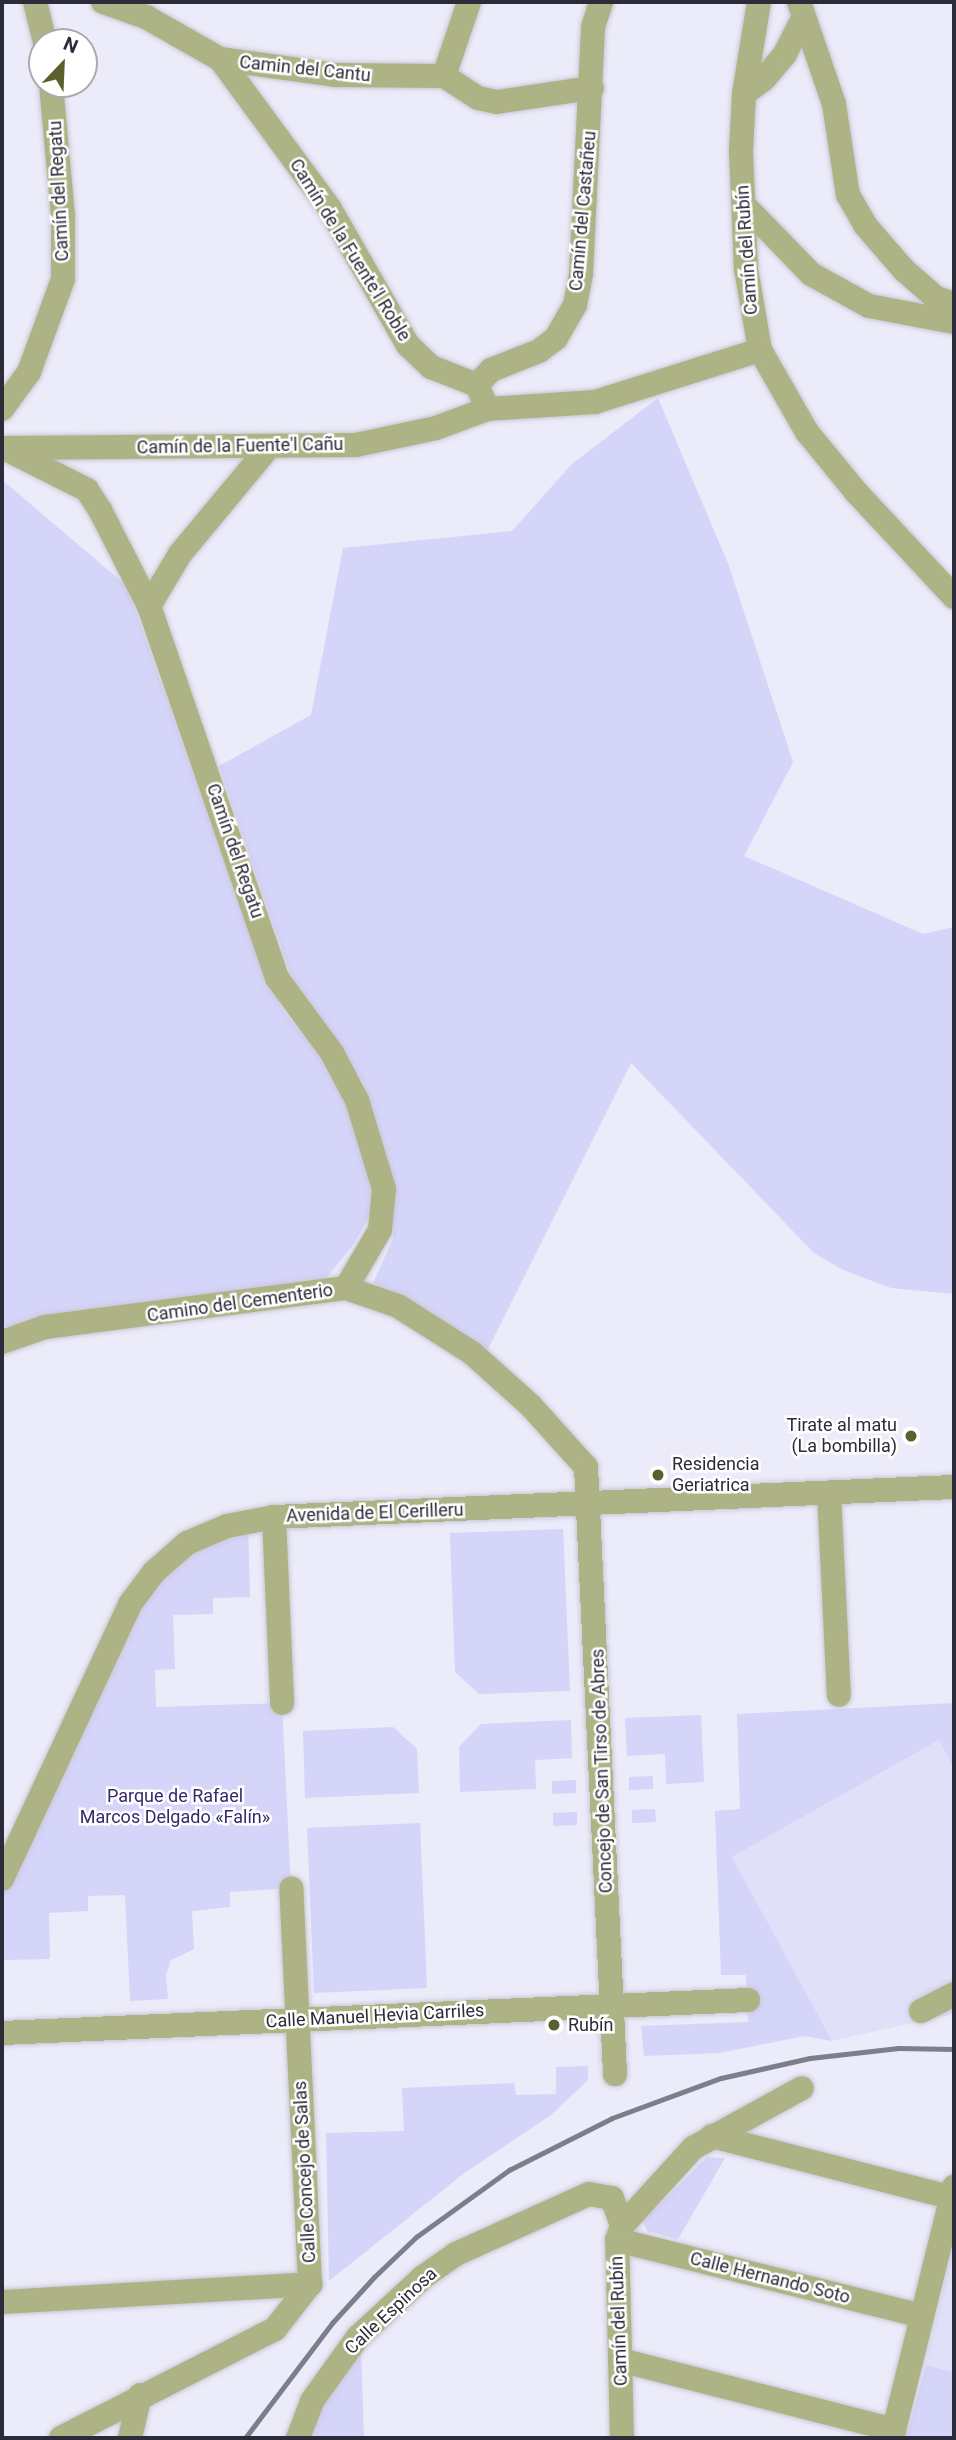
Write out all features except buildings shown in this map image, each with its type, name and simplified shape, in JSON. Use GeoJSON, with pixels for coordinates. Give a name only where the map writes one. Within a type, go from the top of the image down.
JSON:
{"type":"FeatureCollection","features":[{"type":"Feature","properties":{"kind":"street"},"geometry":{"type":"LineString","coordinates":[[35,2],[42,28]]}},
{"type":"Feature","properties":{"kind":"street","name":"Camín de la Fuente'l Roble"},"geometry":{"type":"LineString","coordinates":[[103,2],[146,18],[220,59],[330,209],[408,345],[431,367],[477,385]]}},
{"type":"Feature","properties":{"kind":"street"},"geometry":{"type":"LineString","coordinates":[[469,2],[444,76],[478,98],[497,102],[592,88]]}},
{"type":"Feature","properties":{"kind":"street","name":"Camín del Castañeu"},"geometry":{"type":"LineString","coordinates":[[477,385],[491,370],[539,351],[556,338],[575,305],[581,274],[593,27],[601,2]]}},
{"type":"Feature","properties":{"kind":"street","name":"Camín del Rubín"},"geometry":{"type":"LineString","coordinates":[[759,2],[744,94],[744,205],[755,234],[751,319],[760,350],[807,432],[857,493],[954,597]]}},
{"type":"Feature","properties":{"kind":"street"},"geometry":{"type":"LineString","coordinates":[[744,94],[764,79],[785,54],[801,10]]}},
{"type":"Feature","properties":{"kind":"street"},"geometry":{"type":"LineString","coordinates":[[801,10],[834,104],[848,195],[864,225],[904,270],[936,298],[954,304]]}},
{"type":"Feature","properties":{"kind":"street","name":"Camin del Cantu"},"geometry":{"type":"LineString","coordinates":[[220,59],[335,75],[444,76]]}},
{"type":"Feature","properties":{"kind":"street","name":"Camín del Regatu"},"geometry":{"type":"LineString","coordinates":[[2,410],[29,372],[63,279],[63,216],[52,98]]}},
{"type":"Feature","properties":{"kind":"street"},"geometry":{"type":"LineString","coordinates":[[755,234],[811,274],[869,306],[954,322]]}},
{"type":"Feature","properties":{"kind":"street","name":"Camín de la Fuente'l Cañu"},"geometry":{"type":"LineString","coordinates":[[4,448],[178,444],[268,448],[356,445],[436,428],[487,409],[595,402],[760,350]]}},
{"type":"Feature","properties":{"kind":"street"},"geometry":{"type":"LineString","coordinates":[[477,385],[487,409]]}},
{"type":"Feature","properties":{"kind":"street","name":"Camín del Regatu"},"geometry":{"type":"LineString","coordinates":[[4,448],[87,490],[149,606],[277,978],[332,1053],[357,1100],[376,1150],[384,1189],[380,1230],[346,1288]]}},
{"type":"Feature","properties":{"kind":"street"},"geometry":{"type":"LineString","coordinates":[[149,606],[180,554],[268,448]]}},
{"type":"Feature","properties":{"kind":"street","name":"Camino del Cementerio"},"geometry":{"type":"LineString","coordinates":[[2,1342],[45,1327],[346,1288],[398,1306],[472,1353],[531,1406],[586,1467]]}},
{"type":"Feature","properties":{"kind":"street","name":"Concejo de San Tirso de Abres"},"geometry":{"type":"LineString","coordinates":[[586,1467],[591,1504],[615,2074]]}},
{"type":"Feature","properties":{"kind":"street","name":"Avenida de El Cerilleru"},"geometry":{"type":"LineString","coordinates":[[2,1879],[130,1604],[146,1583],[187,1543],[227,1526],[274,1517],[954,1487]]}},
{"type":"Feature","properties":{"kind":"street"},"geometry":{"type":"LineString","coordinates":[[830,1493],[839,1695]]}},
{"type":"Feature","properties":{"kind":"street"},"geometry":{"type":"LineString","coordinates":[[274,1517],[282,1703]]}},
{"type":"Feature","properties":{"kind":"street","name":"Calle Concejo de Salas"},"geometry":{"type":"LineString","coordinates":[[61,2438],[140,2395],[275,2329],[310,2284],[291,1888]]}},
{"type":"Feature","properties":{"kind":"street"},"geometry":{"type":"LineString","coordinates":[[921,2011],[954,1994]]}},
{"type":"Feature","properties":{"kind":"street","name":"Calle Manuel Hevia Carriles"},"geometry":{"type":"LineString","coordinates":[[2,2033],[748,2000]]}},
{"type":"Feature","properties":{"kind":"street"},"geometry":{"type":"LineString","coordinates":[[619,2233],[693,2148],[802,2088]]}},
{"type":"Feature","properties":{"kind":"street"},"geometry":{"type":"LineString","coordinates":[[620,2360],[893,2434],[953,2194],[712,2136]]}},
{"type":"Feature","properties":{"kind":"street","name":"Calle Espinosa"},"geometry":{"type":"LineString","coordinates":[[298,2438],[317,2392],[358,2337],[423,2277],[456,2254],[589,2194],[612,2198],[619,2233]]}},
{"type":"Feature","properties":{"kind":"street","name":"Camín del Rubín"},"geometry":{"type":"LineString","coordinates":[[619,2233],[622,2438]]}},
{"type":"Feature","properties":{"kind":"street","name":"Calle Hernando Soto"},"geometry":{"type":"LineString","coordinates":[[619,2233],[922,2316]]}},
{"type":"Feature","properties":{"kind":"street"},"geometry":{"type":"LineString","coordinates":[[2,2302],[310,2284]]}},
{"type":"Feature","properties":{"kind":"street"},"geometry":{"type":"LineString","coordinates":[[259,2287],[271,2299],[275,2329]]}},
{"type":"Feature","properties":{"kind":"street"},"geometry":{"type":"LineString","coordinates":[[130,2438],[140,2395]]}},
{"type":"Feature","properties":{"kind":"shaded area"},"geometry":{"type":"Polygon","coordinates":[[[939,1740],[954,1768],[954,2014],[831,2041],[732,1857],[939,1740]]]}},
{"type":"Feature","properties":{"kind":"shaded area"},"geometry":{"type":"Polygon","coordinates":[[[954,2241],[954,2372],[926,2365],[954,2241]]]}},
{"type":"Feature","properties":{"kind":"green space"},"geometry":{"type":"Polygon","coordinates":[[[658,398],[729,566],[793,762],[744,856],[923,934],[954,927],[954,1294],[891,1288],[843,1270],[814,1253],[631,1063],[486,1353],[373,1283],[393,1239],[388,1159],[364,1084],[292,979],[219,766],[311,715],[343,548],[512,531],[572,464],[658,398]]]}},
{"type":"Feature","properties":{"kind":"green space"},"geometry":{"type":"Polygon","coordinates":[[[2,480],[127,586],[251,938],[282,1009],[313,1047],[350,1108],[376,1179],[373,1210],[353,1245],[324,1281],[2,1327],[2,480]]]}},
{"type":"Feature","properties":{"kind":"green space","name":"Parque de Rafael Marcos Delgado «Falín»"},"geometry":{"type":"Polygon","coordinates":[[[248,1522],[250,1597],[213,1598],[213,1614],[173,1615],[175,1669],[155,1670],[156,1707],[282,1703],[291,1888],[230,1892],[230,1907],[192,1911],[194,1949],[171,1960],[166,1975],[168,1999],[130,2001],[125,1895],[88,1896],[88,1911],[49,1913],[50,1959],[2,1960],[2,1879],[154,1572],[248,1522]]]}},
{"type":"Feature","properties":{"kind":"green space"},"geometry":{"type":"Polygon","coordinates":[[[563,1529],[570,1691],[479,1694],[455,1672],[450,1533],[563,1529]]]}},
{"type":"Feature","properties":{"kind":"green space"},"geometry":{"type":"Polygon","coordinates":[[[954,1703],[954,1768],[939,1740],[732,1857],[832,2041],[804,2036],[719,2053],[644,2056],[641,2026],[748,2022],[746,1975],[721,1975],[715,1811],[740,1809],[737,1714],[954,1703]]]}},
{"type":"Feature","properties":{"kind":"green space"},"geometry":{"type":"Polygon","coordinates":[[[701,1715],[704,1782],[666,1784],[665,1754],[627,1756],[625,1718],[701,1715]]]}},
{"type":"Feature","properties":{"kind":"green space"},"geometry":{"type":"Polygon","coordinates":[[[571,1720],[572,1758],[535,1760],[536,1789],[460,1792],[459,1747],[481,1724],[571,1720]]]}},
{"type":"Feature","properties":{"kind":"green space"},"geometry":{"type":"Polygon","coordinates":[[[393,1727],[417,1749],[419,1793],[305,1798],[303,1731],[393,1727]]]}},
{"type":"Feature","properties":{"kind":"green space"},"geometry":{"type":"Polygon","coordinates":[[[653,1776],[653,1789],[629,1790],[629,1777],[653,1776]]]}},
{"type":"Feature","properties":{"kind":"green space"},"geometry":{"type":"Polygon","coordinates":[[[576,1780],[576,1793],[552,1794],[552,1781],[576,1780]]]}},
{"type":"Feature","properties":{"kind":"green space"},"geometry":{"type":"Polygon","coordinates":[[[655,1809],[656,1822],[632,1823],[632,1810],[655,1809]]]}},
{"type":"Feature","properties":{"kind":"green space"},"geometry":{"type":"Polygon","coordinates":[[[577,1812],[577,1825],[553,1826],[553,1813],[577,1812]]]}},
{"type":"Feature","properties":{"kind":"green space"},"geometry":{"type":"Polygon","coordinates":[[[420,1823],[427,1988],[314,1993],[307,1828],[420,1823]]]}},
{"type":"Feature","properties":{"kind":"green space"},"geometry":{"type":"Polygon","coordinates":[[[588,2066],[588,2080],[551,2115],[463,2174],[329,2281],[326,2133],[404,2131],[402,2088],[514,2083],[516,2095],[556,2094],[556,2067],[588,2066]]]}},
{"type":"Feature","properties":{"kind":"green space"},"geometry":{"type":"Polygon","coordinates":[[[707,2157],[725,2158],[678,2239],[647,2231],[643,2221],[707,2157]]]}},
{"type":"Feature","properties":{"kind":"green space"},"geometry":{"type":"Polygon","coordinates":[[[361,2348],[364,2438],[310,2438],[332,2383],[361,2348]]]}},
{"type":"Feature","properties":{"kind":"green space"},"geometry":{"type":"Polygon","coordinates":[[[926,2365],[954,2372],[954,2438],[906,2438],[926,2365]]]}},
{"type":"Feature","properties":{"kind":"railway"},"geometry":{"type":"LineString","coordinates":[[245,2438],[332,2323],[374,2277],[416,2237],[509,2170],[612,2118],[721,2078],[810,2058],[898,2048],[954,2049]]}},
{"type":"Feature","properties":{"kind":"place","name":"Tirate al matu (La bombilla)"},"geometry":{"type":"Point","coordinates":[911,1436]}},
{"type":"Feature","properties":{"kind":"place","name":"Residencia Geriatrica"},"geometry":{"type":"Point","coordinates":[658,1475]}},
{"type":"Feature","properties":{"kind":"place","name":"Rubín"},"geometry":{"type":"Point","coordinates":[554,2025]}}]}
